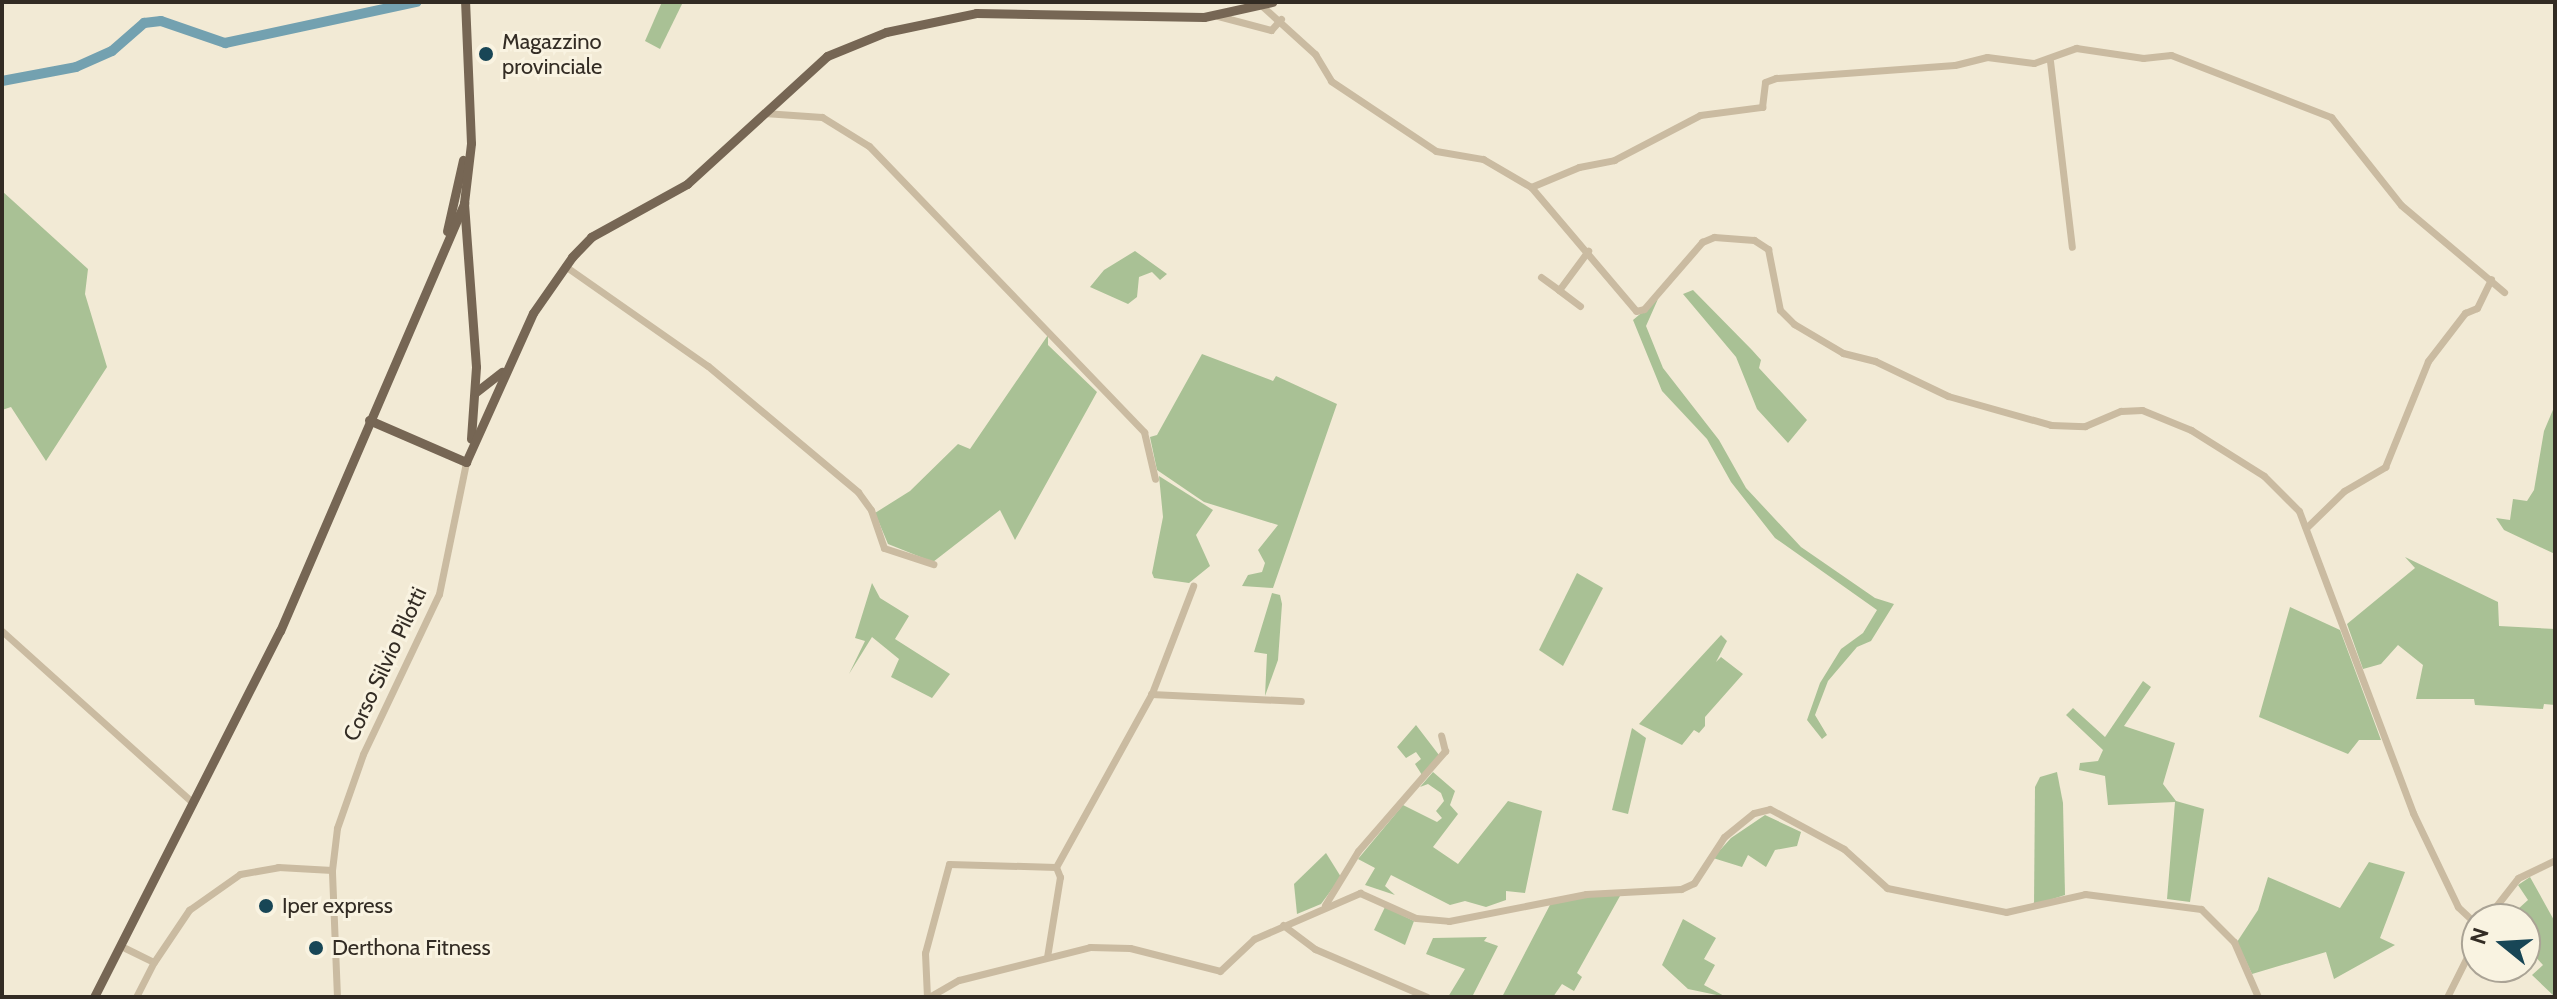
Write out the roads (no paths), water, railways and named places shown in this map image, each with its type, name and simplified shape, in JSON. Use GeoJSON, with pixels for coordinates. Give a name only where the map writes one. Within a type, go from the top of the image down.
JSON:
{"type":"FeatureCollection","features":[{"type":"Feature","properties":{"kind":"main road"},"geometry":{"type":"LineString","coordinates":[[428,287],[462,198],[467,108],[465,3]]}},
{"type":"Feature","properties":{"kind":"main road"},"geometry":{"type":"LineString","coordinates":[[369,420],[466,462],[505,369],[533,313],[565,266],[591,237],[687,184],[827,56],[886,32],[947,17],[996,12],[1218,16],[1267,4]]}},
{"type":"Feature","properties":{"kind":"main road","name":"Corso Silvio Pilotti"},"geometry":{"type":"LineString","coordinates":[[462,198],[458,219],[468,247]]}},
{"type":"Feature","properties":{"kind":"main road","name":"Corso Silvio Pilotti"},"geometry":{"type":"LineString","coordinates":[[462,198],[476,367],[476,395],[466,462]]}},
{"type":"Feature","properties":{"kind":"main road"},"geometry":{"type":"LineString","coordinates":[[94,997],[280,631],[458,219]]}},
{"type":"Feature","properties":{"kind":"main road"},"geometry":{"type":"LineString","coordinates":[[450,240],[468,247]]}},
{"type":"Feature","properties":{"kind":"main road"},"geometry":{"type":"LineString","coordinates":[[476,367],[490,374],[505,369]]}},
{"type":"Feature","properties":{"kind":"main road"},"geometry":{"type":"LineString","coordinates":[[494,396],[486,401],[476,395],[505,369]]}},
{"type":"Feature","properties":{"kind":"street"},"geometry":{"type":"LineString","coordinates":[[1267,4],[1344,90],[1436,151],[1483,159],[1531,187],[1636,311],[1644,309],[1702,242],[1714,237],[1754,240],[1768,249],[1780,310],[1843,353],[1875,361],[1948,396],[2051,425],[2085,426],[2121,411],[2142,410],[2170,420],[2264,476],[2299,511],[2413,813],[2461,910]]}},
{"type":"Feature","properties":{"kind":"street"},"geometry":{"type":"LineString","coordinates":[[1218,16],[1271,30],[1281,19]]}},
{"type":"Feature","properties":{"kind":"street"},"geometry":{"type":"LineString","coordinates":[[1531,187],[1579,167],[1614,160],[1700,115],[1762,107],[1765,82],[1776,78],[1955,65],[1987,57],[2050,61],[2076,48],[2143,58],[2171,55],[2331,117],[2401,205],[2504,292]]}},
{"type":"Feature","properties":{"kind":"street"},"geometry":{"type":"LineString","coordinates":[[2050,61],[2072,247]]}},
{"type":"Feature","properties":{"kind":"street"},"geometry":{"type":"LineString","coordinates":[[764,113],[822,117],[869,146],[1144,432],[1155,479]]}},
{"type":"Feature","properties":{"kind":"street"},"geometry":{"type":"LineString","coordinates":[[1559,290],[1588,251]]}},
{"type":"Feature","properties":{"kind":"street"},"geometry":{"type":"LineString","coordinates":[[565,266],[708,366],[858,492],[871,510],[884,548],[933,564]]}},
{"type":"Feature","properties":{"kind":"street"},"geometry":{"type":"LineString","coordinates":[[1541,277],[1580,306]]}},
{"type":"Feature","properties":{"kind":"street"},"geometry":{"type":"LineString","coordinates":[[2306,528],[2344,491],[2385,467],[2428,361],[2465,313],[2477,308],[2491,279]]}},
{"type":"Feature","properties":{"kind":"street","name":"Corso Silvio Pilotti"},"geometry":{"type":"LineString","coordinates":[[337,997],[332,870],[337,828],[363,754],[439,594],[466,462]]}},
{"type":"Feature","properties":{"kind":"street"},"geometry":{"type":"LineString","coordinates":[[1056,867],[1151,694],[1193,586]]}},
{"type":"Feature","properties":{"kind":"street"},"geometry":{"type":"LineString","coordinates":[[2,631],[193,803]]}},
{"type":"Feature","properties":{"kind":"street"},"geometry":{"type":"LineString","coordinates":[[1151,694],[1301,701]]}},
{"type":"Feature","properties":{"kind":"street"},"geometry":{"type":"LineString","coordinates":[[1324,907],[1358,851],[1445,751],[1441,735]]}},
{"type":"Feature","properties":{"kind":"street"},"geometry":{"type":"LineString","coordinates":[[1056,867],[949,864],[925,953],[928,997],[959,980],[1047,957],[1114,946],[1220,971],[1254,939],[1360,893],[1416,918],[1449,921],[1586,894],[1681,889],[1694,883],[1724,837],[1754,813],[1770,809],[1844,849],[1887,888],[2006,912],[2093,894],[2201,909],[2234,942],[2258,997]]}},
{"type":"Feature","properties":{"kind":"street"},"geometry":{"type":"LineString","coordinates":[[2498,903],[2518,878],[2555,860]]}},
{"type":"Feature","properties":{"kind":"street"},"geometry":{"type":"LineString","coordinates":[[136,997],[154,962],[189,910],[240,874],[278,867],[332,870]]}},
{"type":"Feature","properties":{"kind":"street"},"geometry":{"type":"LineString","coordinates":[[1047,957],[1060,877],[1056,867]]}},
{"type":"Feature","properties":{"kind":"street"},"geometry":{"type":"LineString","coordinates":[[1283,925],[1315,949],[1427,997]]}},
{"type":"Feature","properties":{"kind":"street"},"geometry":{"type":"LineString","coordinates":[[125,948],[154,962]]}},
{"type":"Feature","properties":{"kind":"street"},"geometry":{"type":"LineString","coordinates":[[2447,997],[2461,969]]}},
{"type":"Feature","properties":{"kind":"waterway"},"geometry":{"type":"LineString","coordinates":[[2,81],[76,67],[112,51],[144,23],[161,21],[225,43],[417,2]]}},
{"type":"Feature","properties":{"kind":"place","name":"Magazzino provinciale"},"geometry":{"type":"Point","coordinates":[486,54]}},
{"type":"Feature","properties":{"kind":"place","name":"Iper express"},"geometry":{"type":"Point","coordinates":[266,906]}},
{"type":"Feature","properties":{"kind":"place","name":"Derthona Fitness"},"geometry":{"type":"Point","coordinates":[316,948]}}]}
